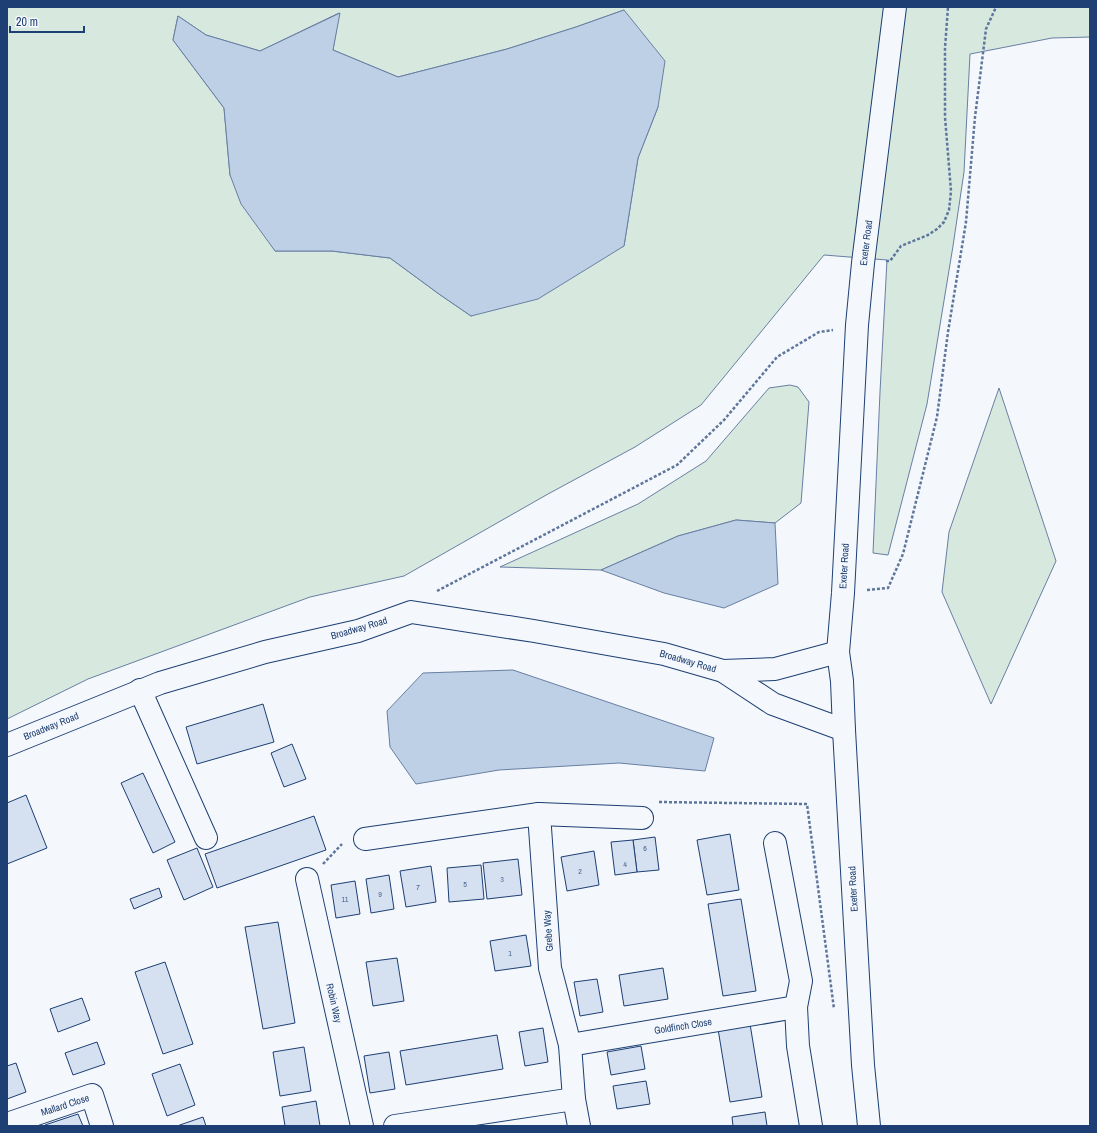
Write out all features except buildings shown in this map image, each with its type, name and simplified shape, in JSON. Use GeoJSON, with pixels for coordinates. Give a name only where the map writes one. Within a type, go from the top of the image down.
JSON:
{"type":"FeatureCollection","features":[{"type":"Feature","properties":{"kind":"street","name":"Exeter Road"},"geometry":{"type":"LineString","coordinates":[[868,1126],[842,681],[838,652],[843,593],[857,325],[863,263],[895,7]]}},
{"type":"Feature","properties":{"kind":"street","name":"Broadway Road"},"geometry":{"type":"LineString","coordinates":[[7,745],[160,683],[265,652],[358,631],[411,612],[534,631],[664,654],[723,671],[773,704],[844,730]]}},
{"type":"Feature","properties":{"kind":"street","name":"Broadway Road"},"geometry":{"type":"LineString","coordinates":[[723,671],[775,669],[838,652]]}},
{"type":"Feature","properties":{"kind":"street"},"geometry":{"type":"LineString","coordinates":[[140,690],[206,838]]}},
{"type":"Feature","properties":{"kind":"street"},"geometry":{"type":"LineString","coordinates":[[365,839],[539,814],[642,818]]}},
{"type":"Feature","properties":{"kind":"street","name":"Grebe Way"},"geometry":{"type":"LineString","coordinates":[[539,814],[550,968],[570,1045]]}},
{"type":"Feature","properties":{"kind":"street"},"geometry":{"type":"LineString","coordinates":[[775,843],[801,981],[796,1007],[798,1046],[811,1126]]}},
{"type":"Feature","properties":{"kind":"street","name":"Robin Way"},"geometry":{"type":"LineString","coordinates":[[307,880],[362,1126]]}},
{"type":"Feature","properties":{"kind":"street","name":"Goldfinch Close"},"geometry":{"type":"LineString","coordinates":[[570,1045],[796,1007]]}},
{"type":"Feature","properties":{"kind":"street"},"geometry":{"type":"LineString","coordinates":[[570,1045],[574,1099],[579,1126]]}},
{"type":"Feature","properties":{"kind":"street","name":"Mallard Close"},"geometry":{"type":"LineString","coordinates":[[7,1124],[92,1095],[102,1126]]}},
{"type":"Feature","properties":{"kind":"street"},"geometry":{"type":"LineString","coordinates":[[395,1126],[574,1099]]}},
{"type":"Feature","properties":{"kind":"path"},"geometry":{"type":"LineString","coordinates":[[863,263],[890,261],[901,246],[928,235],[937,229],[944,222],[949,210],[951,191],[945,117],[945,48],[948,7]]}},
{"type":"Feature","properties":{"kind":"path"},"geometry":{"type":"LineString","coordinates":[[843,593],[888,588],[903,554],[937,417],[948,332],[966,222],[975,117],[986,29],[996,7]]}},
{"type":"Feature","properties":{"kind":"path"},"geometry":{"type":"LineString","coordinates":[[411,612],[440,589],[677,465],[724,420],[777,357],[819,332],[857,325]]}},
{"type":"Feature","properties":{"kind":"path"},"geometry":{"type":"LineString","coordinates":[[807,804],[835,1015]]}},
{"type":"Feature","properties":{"kind":"shaded area"},"geometry":{"type":"Polygon","coordinates":[[[7,7],[1090,7],[1090,37],[1052,38],[970,54],[964,172],[953,246],[927,404],[888,555],[873,553],[887,260],[824,255],[701,405],[635,447],[548,494],[404,576],[310,597],[88,679],[7,719],[7,7]],[[624,10],[507,49],[398,77],[333,50],[339,13],[260,51],[206,35],[178,16],[173,40],[224,108],[230,175],[275,251],[332,251],[390,258],[471,316],[624,246],[638,158],[658,107],[624,10]]]}},
{"type":"Feature","properties":{"kind":"shaded area"},"geometry":{"type":"Polygon","coordinates":[[[790,385],[798,387],[809,402],[801,503],[775,523],[736,520],[678,536],[601,570],[500,567],[638,504],[706,461],[769,388],[790,385]]]}},
{"type":"Feature","properties":{"kind":"shaded area"},"geometry":{"type":"Polygon","coordinates":[[[999,388],[1056,561],[991,704],[942,592],[949,532],[999,388]]]}},
{"type":"Feature","properties":{"kind":"water"},"geometry":{"type":"Polygon","coordinates":[[[624,10],[665,61],[658,107],[638,158],[624,246],[538,299],[471,316],[390,258],[332,251],[275,251],[241,204],[230,175],[224,108],[173,40],[178,16],[206,35],[260,51],[340,13],[333,50],[398,77],[507,49],[624,10]]]}},
{"type":"Feature","properties":{"kind":"water"},"geometry":{"type":"Polygon","coordinates":[[[736,520],[775,523],[778,584],[724,608],[664,593],[601,570],[678,536],[736,520]]]}},
{"type":"Feature","properties":{"kind":"water"},"geometry":{"type":"Polygon","coordinates":[[[513,670],[714,738],[705,771],[619,763],[499,770],[416,784],[390,747],[387,711],[423,673],[513,670]]]}}]}
